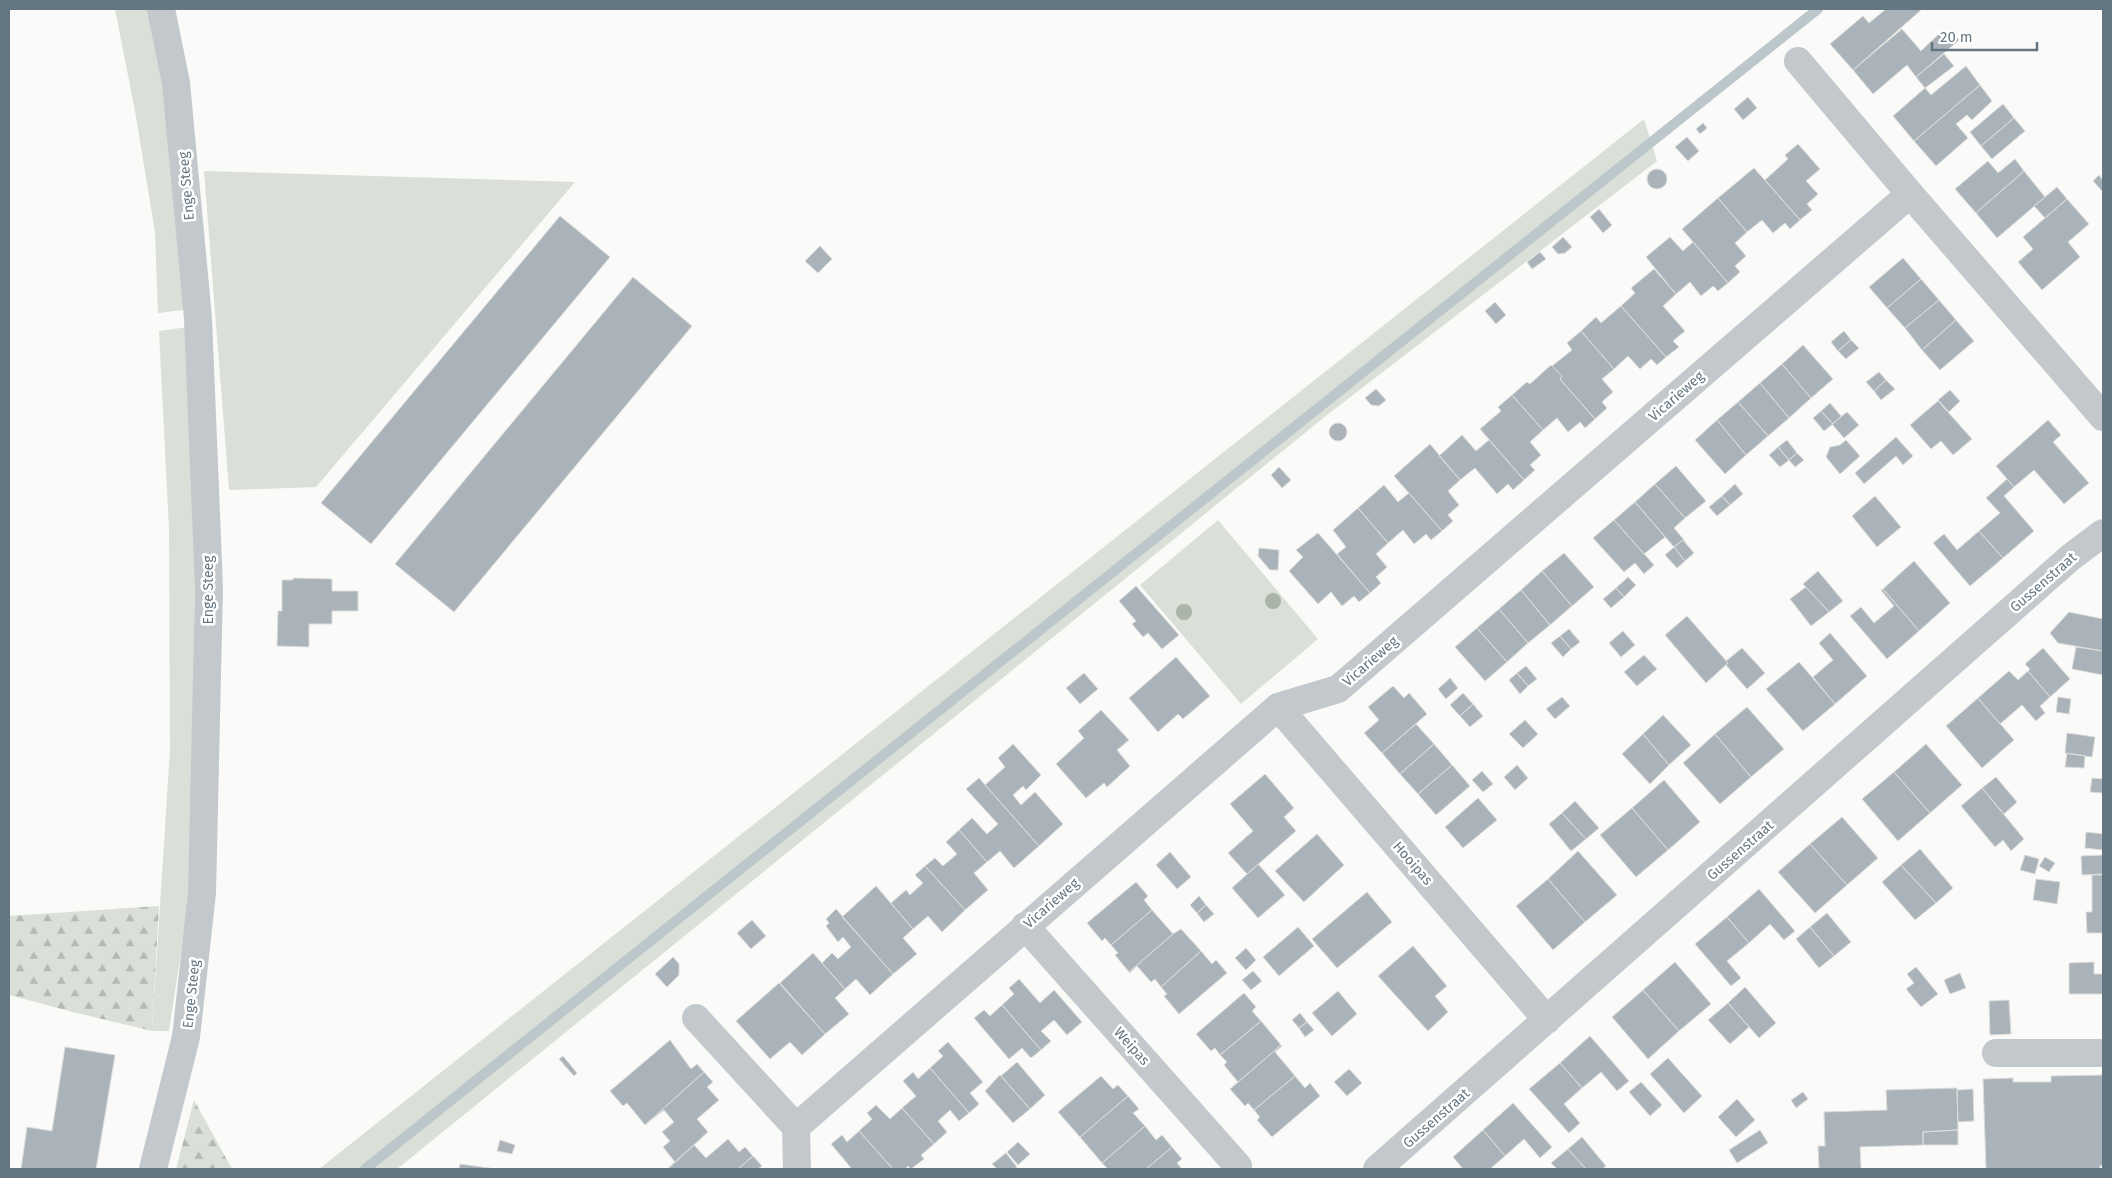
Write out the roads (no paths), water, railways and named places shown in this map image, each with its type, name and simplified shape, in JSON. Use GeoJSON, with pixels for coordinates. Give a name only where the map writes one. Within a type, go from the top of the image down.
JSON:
{"type":"FeatureCollection","features":[{"type":"Feature","properties":{"kind":"street","name":"Enge Steeg"},"geometry":{"type":"LineString","coordinates":[[153,1169],[186,1037],[202,893],[209,588],[198,318],[176,83],[161,9]]}},
{"type":"Feature","properties":{"kind":"street"},"geometry":{"type":"LineString","coordinates":[[1798,61],[1910,194],[2103,416]]}},
{"type":"Feature","properties":{"kind":"street","name":"Vicarieweg"},"geometry":{"type":"LineString","coordinates":[[796,1127],[1278,707],[1338,689],[1910,194]]}},
{"type":"Feature","properties":{"kind":"street","name":"Gussenstraat"},"geometry":{"type":"LineString","coordinates":[[1377,1169],[2056,570],[2103,532]]}},
{"type":"Feature","properties":{"kind":"street","name":"Hooipas"},"geometry":{"type":"LineString","coordinates":[[1278,707],[1548,1020]]}},
{"type":"Feature","properties":{"kind":"street","name":"Weipas"},"geometry":{"type":"LineString","coordinates":[[1025,926],[1238,1166]]}},
{"type":"Feature","properties":{"kind":"street"},"geometry":{"type":"LineString","coordinates":[[696,1018],[796,1127],[797,1169]]}},
{"type":"Feature","properties":{"kind":"street"},"geometry":{"type":"LineString","coordinates":[[1996,1053],[2103,1053]]}},
{"type":"Feature","properties":{"kind":"waterway"},"geometry":{"type":"LineString","coordinates":[[365,1169],[1818,9]]}}]}
